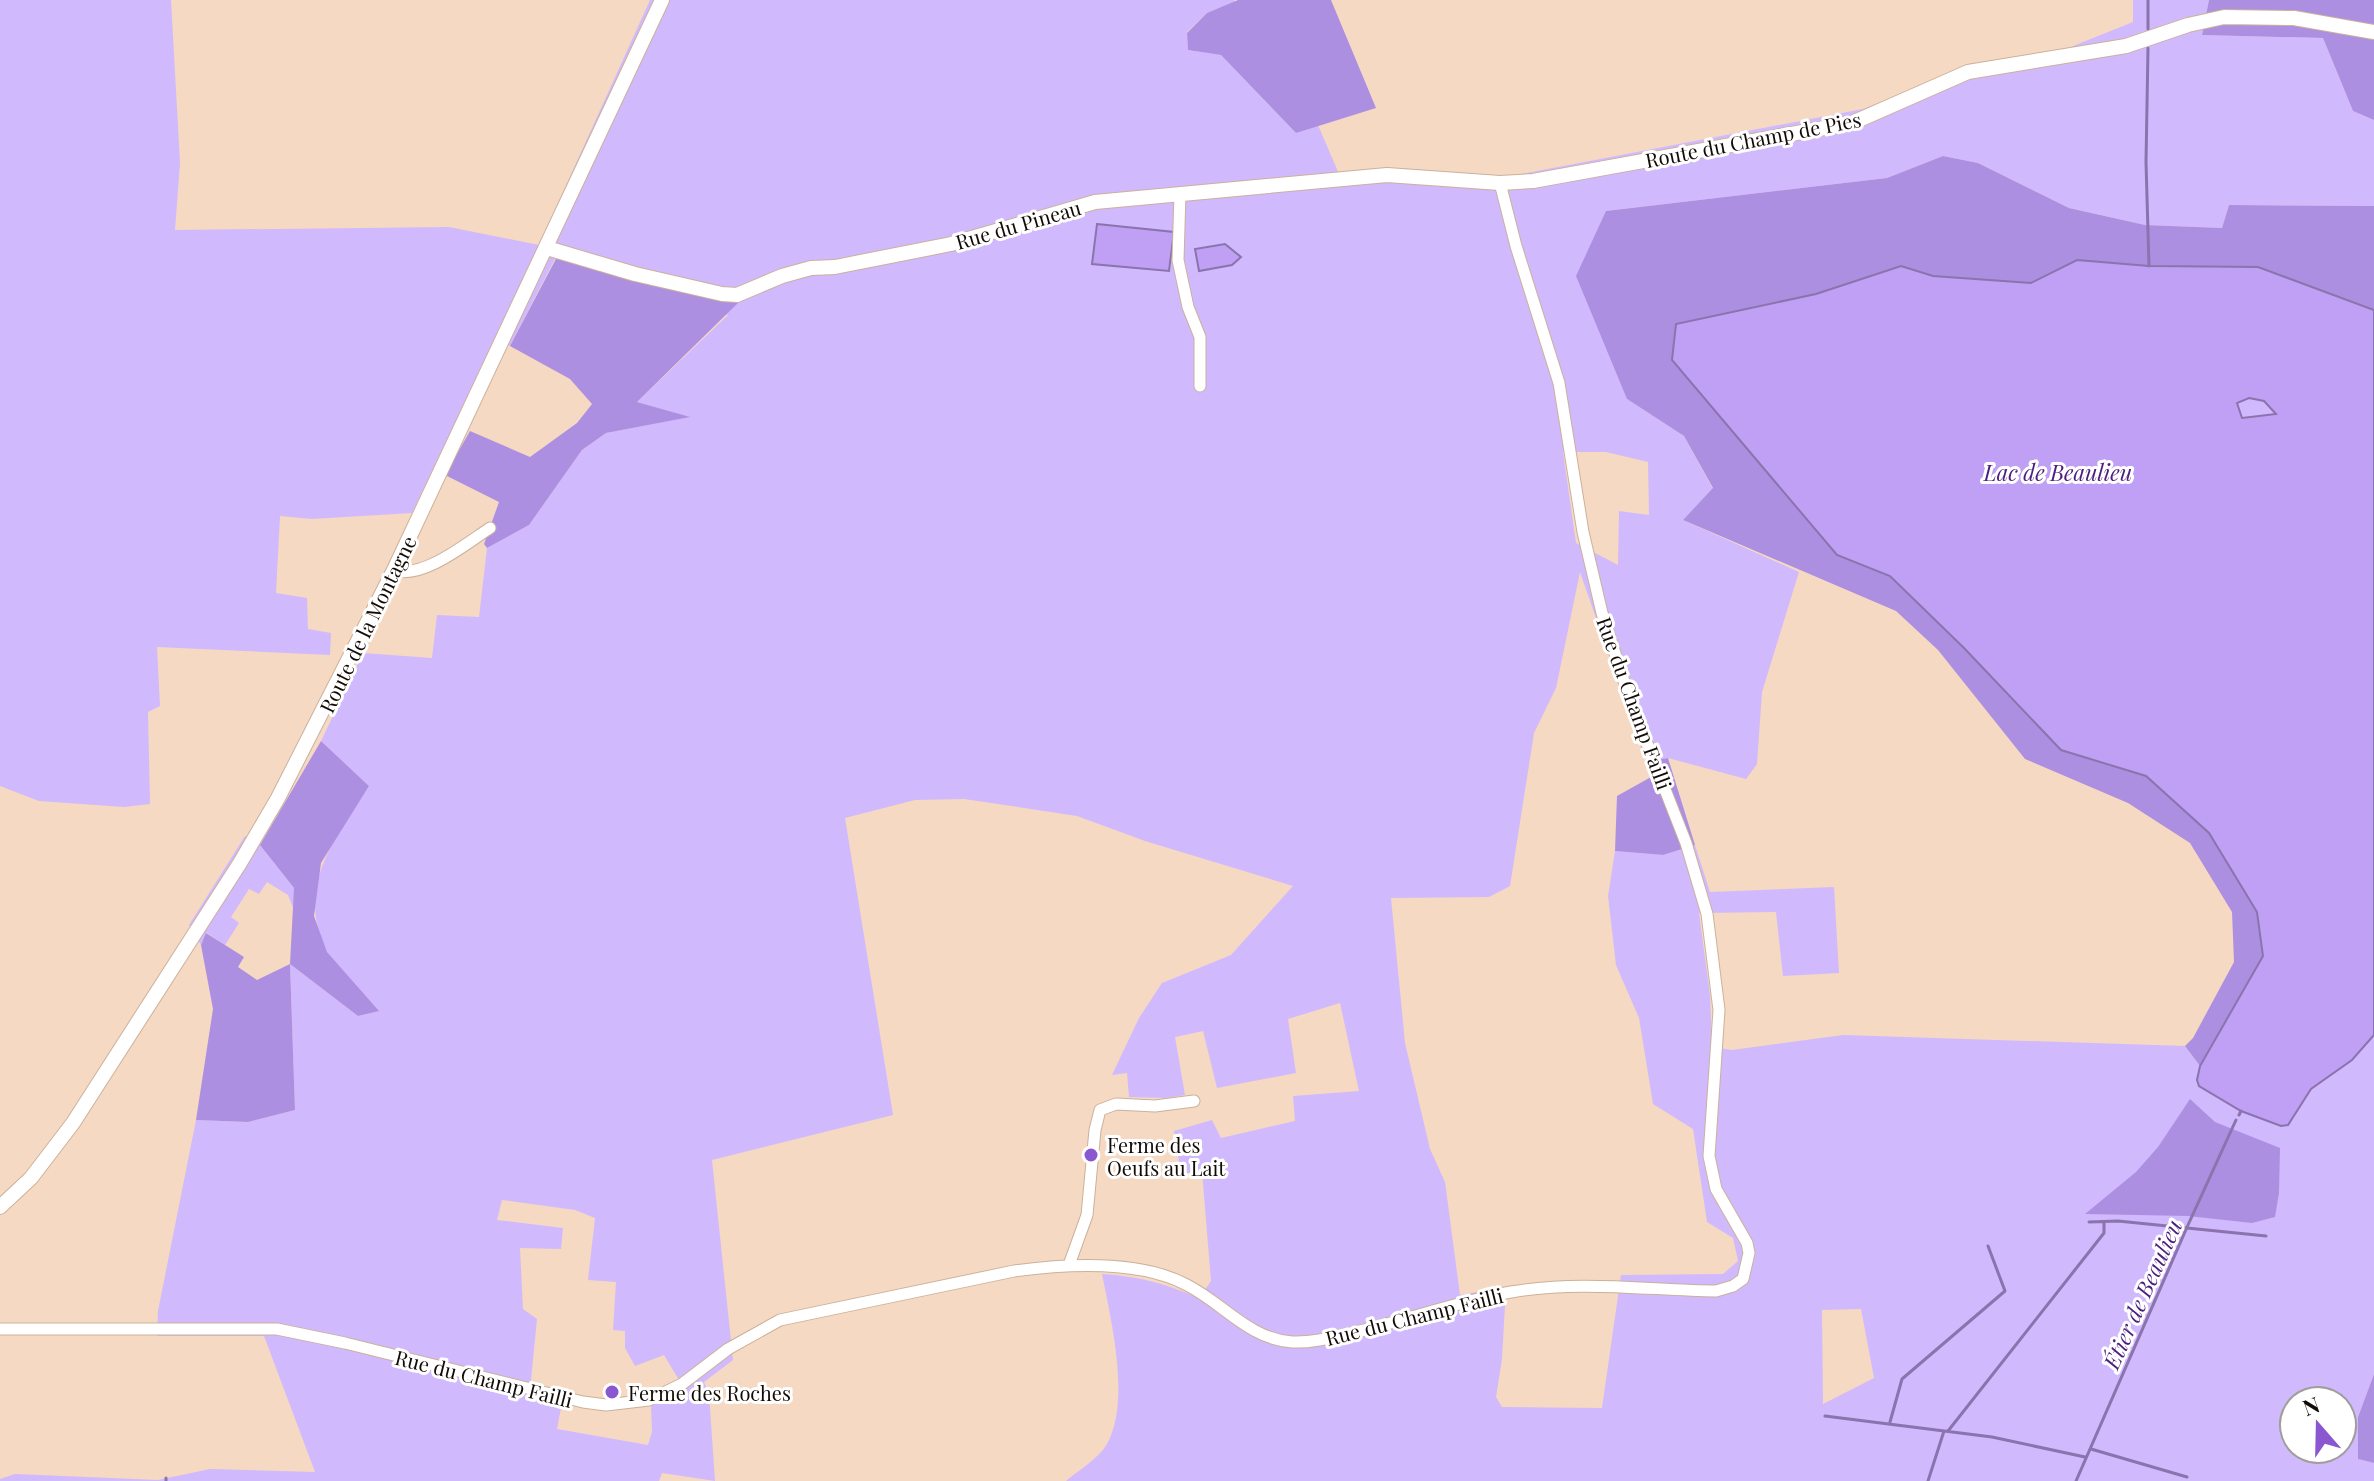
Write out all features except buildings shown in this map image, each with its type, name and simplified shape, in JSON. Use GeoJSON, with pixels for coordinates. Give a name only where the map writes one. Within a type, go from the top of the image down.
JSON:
{"type":"FeatureCollection","features":[{"type":"Feature","properties":{"kind":"street","name":"Route de la Montagne"},"geometry":{"type":"LineString","coordinates":[[0,1207],[31,1178],[73,1123],[240,863],[293,771],[394,570],[662,0]]}},
{"type":"Feature","properties":{"kind":"street","name":"Route du Champ de Pies"},"geometry":{"type":"LineString","coordinates":[[1500,183],[1533,181],[1852,123],[1968,72],[2126,46],[2188,25],[2224,17],[2294,18],[2374,32]]}},
{"type":"Feature","properties":{"kind":"street","name":"Rue du Pineau"},"geometry":{"type":"LineString","coordinates":[[547,248],[635,274],[737,295],[782,276],[811,268],[835,267],[951,244],[1095,202],[1387,175],[1500,183]]}},
{"type":"Feature","properties":{"kind":"street","name":"Rue du Champ Failli"},"geometry":{"type":"LineString","coordinates":[[0,1329],[277,1329],[606,1405],[649,1400],[666,1393],[728,1349],[780,1320],[1014,1271],[1069,1265],[1169,1277],[1201,1293],[1259,1334],[1296,1342],[1328,1338],[1487,1297],[1539,1288],[1592,1286],[1716,1291],[1743,1279],[1749,1264],[1747,1243],[1716,1189],[1709,1156],[1719,1010],[1707,914],[1686,843],[1630,700],[1602,613],[1583,536],[1559,383],[1516,246],[1500,183]]}},
{"type":"Feature","properties":{"kind":"street"},"geometry":{"type":"LineString","coordinates":[[1180,193],[1178,260],[1188,307],[1200,337],[1200,386]]}},
{"type":"Feature","properties":{"kind":"street"},"geometry":{"type":"LineString","coordinates":[[394,570],[410,572],[439,562],[490,528]]}},
{"type":"Feature","properties":{"kind":"street"},"geometry":{"type":"LineString","coordinates":[[1069,1265],[1087,1215],[1095,1130],[1100,1110],[1116,1104],[1155,1106],[1194,1101]]}},
{"type":"Feature","properties":{"kind":"shaded area"},"geometry":{"type":"Polygon","coordinates":[[[0,0],[171,0],[180,163],[175,230],[449,227],[539,245],[650,0],[1234,0],[1207,13],[1187,32],[1188,50],[1221,55],[1296,133],[1318,125],[1339,174],[1400,168],[1500,178],[1863,109],[1973,65],[2068,48],[2133,22],[2133,0],[2209,0],[2202,35],[2323,38],[2353,111],[2374,120],[2374,206],[2229,205],[2222,228],[2145,225],[2069,208],[1978,163],[1943,156],[1887,178],[1606,211],[1627,399],[1684,436],[1713,489],[1683,520],[1799,572],[1762,692],[1757,764],[1746,779],[1668,758],[1646,762],[1580,572],[1556,688],[1534,733],[1510,886],[1489,897],[1391,898],[1405,1043],[1430,1149],[1445,1182],[1460,1295],[1506,1287],[1502,1359],[1496,1397],[1502,1407],[1602,1408],[1621,1275],[1723,1274],[1738,1261],[1733,1238],[1707,1222],[1693,1129],[1653,1104],[1639,1018],[1616,965],[1608,896],[1615,851],[1663,855],[1695,845],[1710,892],[1834,887],[1839,973],[1783,976],[1776,912],[1699,913],[1710,995],[1712,1047],[1732,1050],[1843,1035],[2185,1046],[2200,1066],[2197,1080],[2241,1111],[2281,1126],[2288,1125],[2311,1089],[2352,1060],[2374,1035],[2374,1374],[2358,1417],[2358,1385],[2278,1385],[2278,1465],[2358,1465],[2358,1459],[2374,1463],[2374,1481],[1066,1481],[1094,1459],[1107,1444],[1118,1406],[1117,1360],[1102,1274],[1152,1282],[1199,1298],[1211,1281],[1202,1171],[1181,1174],[1174,1131],[1212,1120],[1221,1138],[1295,1121],[1293,1096],[1359,1091],[1340,1003],[1288,1019],[1296,1073],[1217,1088],[1203,1031],[1175,1037],[1185,1095],[1129,1097],[1127,1073],[1112,1075],[1139,1018],[1162,983],[1231,955],[1293,886],[1145,841],[1077,816],[964,799],[915,800],[845,818],[893,1115],[712,1160],[733,1360],[704,1382],[709,1394],[715,1481],[662,1473],[659,1481],[0,1481],[15,1474],[158,1480],[210,1469],[315,1472],[264,1336],[157,1336],[158,1311],[196,1120],[248,1122],[295,1110],[290,964],[358,1016],[378,1011],[330,958],[318,926],[315,904],[317,883],[324,863],[344,824],[369,786],[321,741],[363,653],[432,658],[437,615],[479,617],[487,548],[529,525],[582,450],[606,433],[688,417],[637,402],[728,315],[557,255],[510,346],[495,339],[412,513],[312,519],[280,516],[276,593],[307,598],[308,629],[331,633],[330,655],[157,647],[160,706],[148,712],[150,804],[124,807],[39,801],[0,786],[0,0]],[[1563,452],[1576,543],[1618,565],[1619,511],[1649,515],[1648,462],[1606,452],[1563,452]],[[502,1200],[497,1220],[563,1228],[561,1249],[520,1248],[523,1309],[537,1319],[529,1400],[561,1408],[557,1429],[648,1445],[652,1432],[651,1405],[685,1390],[664,1355],[635,1366],[625,1348],[625,1331],[613,1330],[616,1282],[588,1280],[595,1218],[575,1210],[502,1200]],[[1861,1309],[1822,1310],[1823,1404],[1874,1378],[1861,1309]]]}},
{"type":"Feature","properties":{"kind":"shaded area"},"geometry":{"type":"Polygon","coordinates":[[[1238,0],[1331,0],[1376,108],[1296,133],[1221,55],[1188,50],[1187,33],[1207,13],[1238,0]]]}},
{"type":"Feature","properties":{"kind":"shaded area"},"geometry":{"type":"Polygon","coordinates":[[[2209,0],[2374,0],[2374,120],[2353,111],[2323,38],[2202,35],[2209,0]]]}},
{"type":"Feature","properties":{"kind":"shaded area"},"geometry":{"type":"Polygon","coordinates":[[[1943,156],[1978,163],[2069,208],[2145,225],[2222,228],[2229,205],[2374,206],[2374,310],[2258,267],[2149,266],[2077,260],[2031,283],[1933,276],[1901,266],[1816,294],[1673,360],[1837,555],[1890,576],[2061,750],[2146,776],[2209,833],[2257,912],[2263,956],[2200,1066],[2185,1046],[2193,1038],[2234,962],[2232,912],[2190,843],[2128,803],[2025,759],[1938,650],[1896,611],[1683,520],[1713,488],[1684,436],[1627,399],[1576,276],[1606,211],[1887,178],[1943,156]]]}},
{"type":"Feature","properties":{"kind":"shaded area"},"geometry":{"type":"Polygon","coordinates":[[[558,255],[630,277],[740,301],[637,402],[690,417],[606,433],[582,450],[529,525],[487,548],[484,544],[499,502],[445,475],[470,431],[530,457],[577,423],[592,404],[570,379],[510,346],[558,255]]]}},
{"type":"Feature","properties":{"kind":"shaded area"},"geometry":{"type":"Polygon","coordinates":[[[2249,398],[2264,401],[2276,414],[2242,418],[2236,403],[2249,398]]]}},
{"type":"Feature","properties":{"kind":"shaded area"},"geometry":{"type":"Polygon","coordinates":[[[321,741],[369,786],[321,863],[314,916],[327,952],[379,1011],[358,1016],[290,964],[294,888],[260,845],[321,741]]]}},
{"type":"Feature","properties":{"kind":"shaded area"},"geometry":{"type":"Polygon","coordinates":[[[1668,758],[1695,845],[1663,855],[1615,851],[1617,796],[1651,777],[1646,762],[1668,758]]]}},
{"type":"Feature","properties":{"kind":"shaded area"},"geometry":{"type":"Polygon","coordinates":[[[245,836],[260,845],[294,888],[294,910],[288,895],[267,882],[259,894],[249,889],[231,917],[239,923],[225,945],[207,933],[201,945],[189,925],[245,836]]]}},
{"type":"Feature","properties":{"kind":"shaded area"},"geometry":{"type":"Polygon","coordinates":[[[206,933],[244,957],[238,967],[257,980],[290,964],[295,1110],[248,1122],[196,1120],[213,1009],[201,945],[206,933]]]}},
{"type":"Feature","properties":{"kind":"shaded area"},"geometry":{"type":"Polygon","coordinates":[[[2190,1099],[2215,1122],[2280,1148],[2275,1217],[2252,1223],[2188,1216],[2085,1214],[2136,1172],[2158,1147],[2190,1099]]]}},
{"type":"Feature","properties":{"kind":"shaded area"},"geometry":{"type":"Polygon","coordinates":[[[2374,1374],[2374,1463],[2358,1459],[2358,1417],[2374,1374]]]}},
{"type":"Feature","properties":{"kind":"water"},"geometry":{"type":"Polygon","coordinates":[[[1097,224],[1174,232],[1169,271],[1092,264],[1097,224]]]}},
{"type":"Feature","properties":{"kind":"water"},"geometry":{"type":"Polygon","coordinates":[[[1225,244],[1241,257],[1232,265],[1199,271],[1195,249],[1225,244]]]}},
{"type":"Feature","properties":{"kind":"water","name":"Lac de Beaulieu"},"geometry":{"type":"Polygon","coordinates":[[[2077,260],[2149,266],[2258,267],[2374,310],[2374,1035],[2352,1060],[2311,1089],[2288,1125],[2281,1126],[2241,1111],[2199,1086],[2197,1080],[2200,1066],[2263,956],[2257,912],[2209,833],[2146,776],[2061,750],[1890,576],[1837,555],[1672,360],[1676,324],[1816,294],[1901,266],[1933,276],[2031,283],[2077,260]],[[2249,398],[2237,403],[2242,418],[2276,414],[2264,401],[2249,398]]]}},
{"type":"Feature","properties":{"kind":"waterway"},"geometry":{"type":"LineString","coordinates":[[2148,0],[2148,29]]}},
{"type":"Feature","properties":{"kind":"waterway"},"geometry":{"type":"LineString","coordinates":[[2148,48],[2146,162],[2149,266]]}},
{"type":"Feature","properties":{"kind":"waterway","name":"Étier de Beaulieu"},"geometry":{"type":"LineString","coordinates":[[2239,1115],[2241,1111]]}},
{"type":"Feature","properties":{"kind":"waterway","name":"Étier de Beaulieu"},"geometry":{"type":"LineString","coordinates":[[2076,1481],[2236,1120]]}},
{"type":"Feature","properties":{"kind":"waterway"},"geometry":{"type":"LineString","coordinates":[[2089,1222],[2118,1221],[2266,1236]]}},
{"type":"Feature","properties":{"kind":"waterway"},"geometry":{"type":"LineString","coordinates":[[1948,1431],[2104,1233],[2104,1222]]}},
{"type":"Feature","properties":{"kind":"waterway"},"geometry":{"type":"LineString","coordinates":[[1890,1422],[1902,1379],[2005,1291],[1988,1246]]}},
{"type":"Feature","properties":{"kind":"waterway"},"geometry":{"type":"LineString","coordinates":[[1825,1416],[1992,1437],[2085,1457]]}},
{"type":"Feature","properties":{"kind":"waterway"},"geometry":{"type":"LineString","coordinates":[[1928,1481],[1944,1431]]}},
{"type":"Feature","properties":{"kind":"waterway"},"geometry":{"type":"LineString","coordinates":[[2091,1449],[2187,1477]]}},
{"type":"Feature","properties":{"kind":"place","name":"Ferme des Oeufs au Lait"},"geometry":{"type":"Point","coordinates":[1091,1155]}},
{"type":"Feature","properties":{"kind":"place","name":"Ferme des Roches"},"geometry":{"type":"Point","coordinates":[612,1392]}}]}
